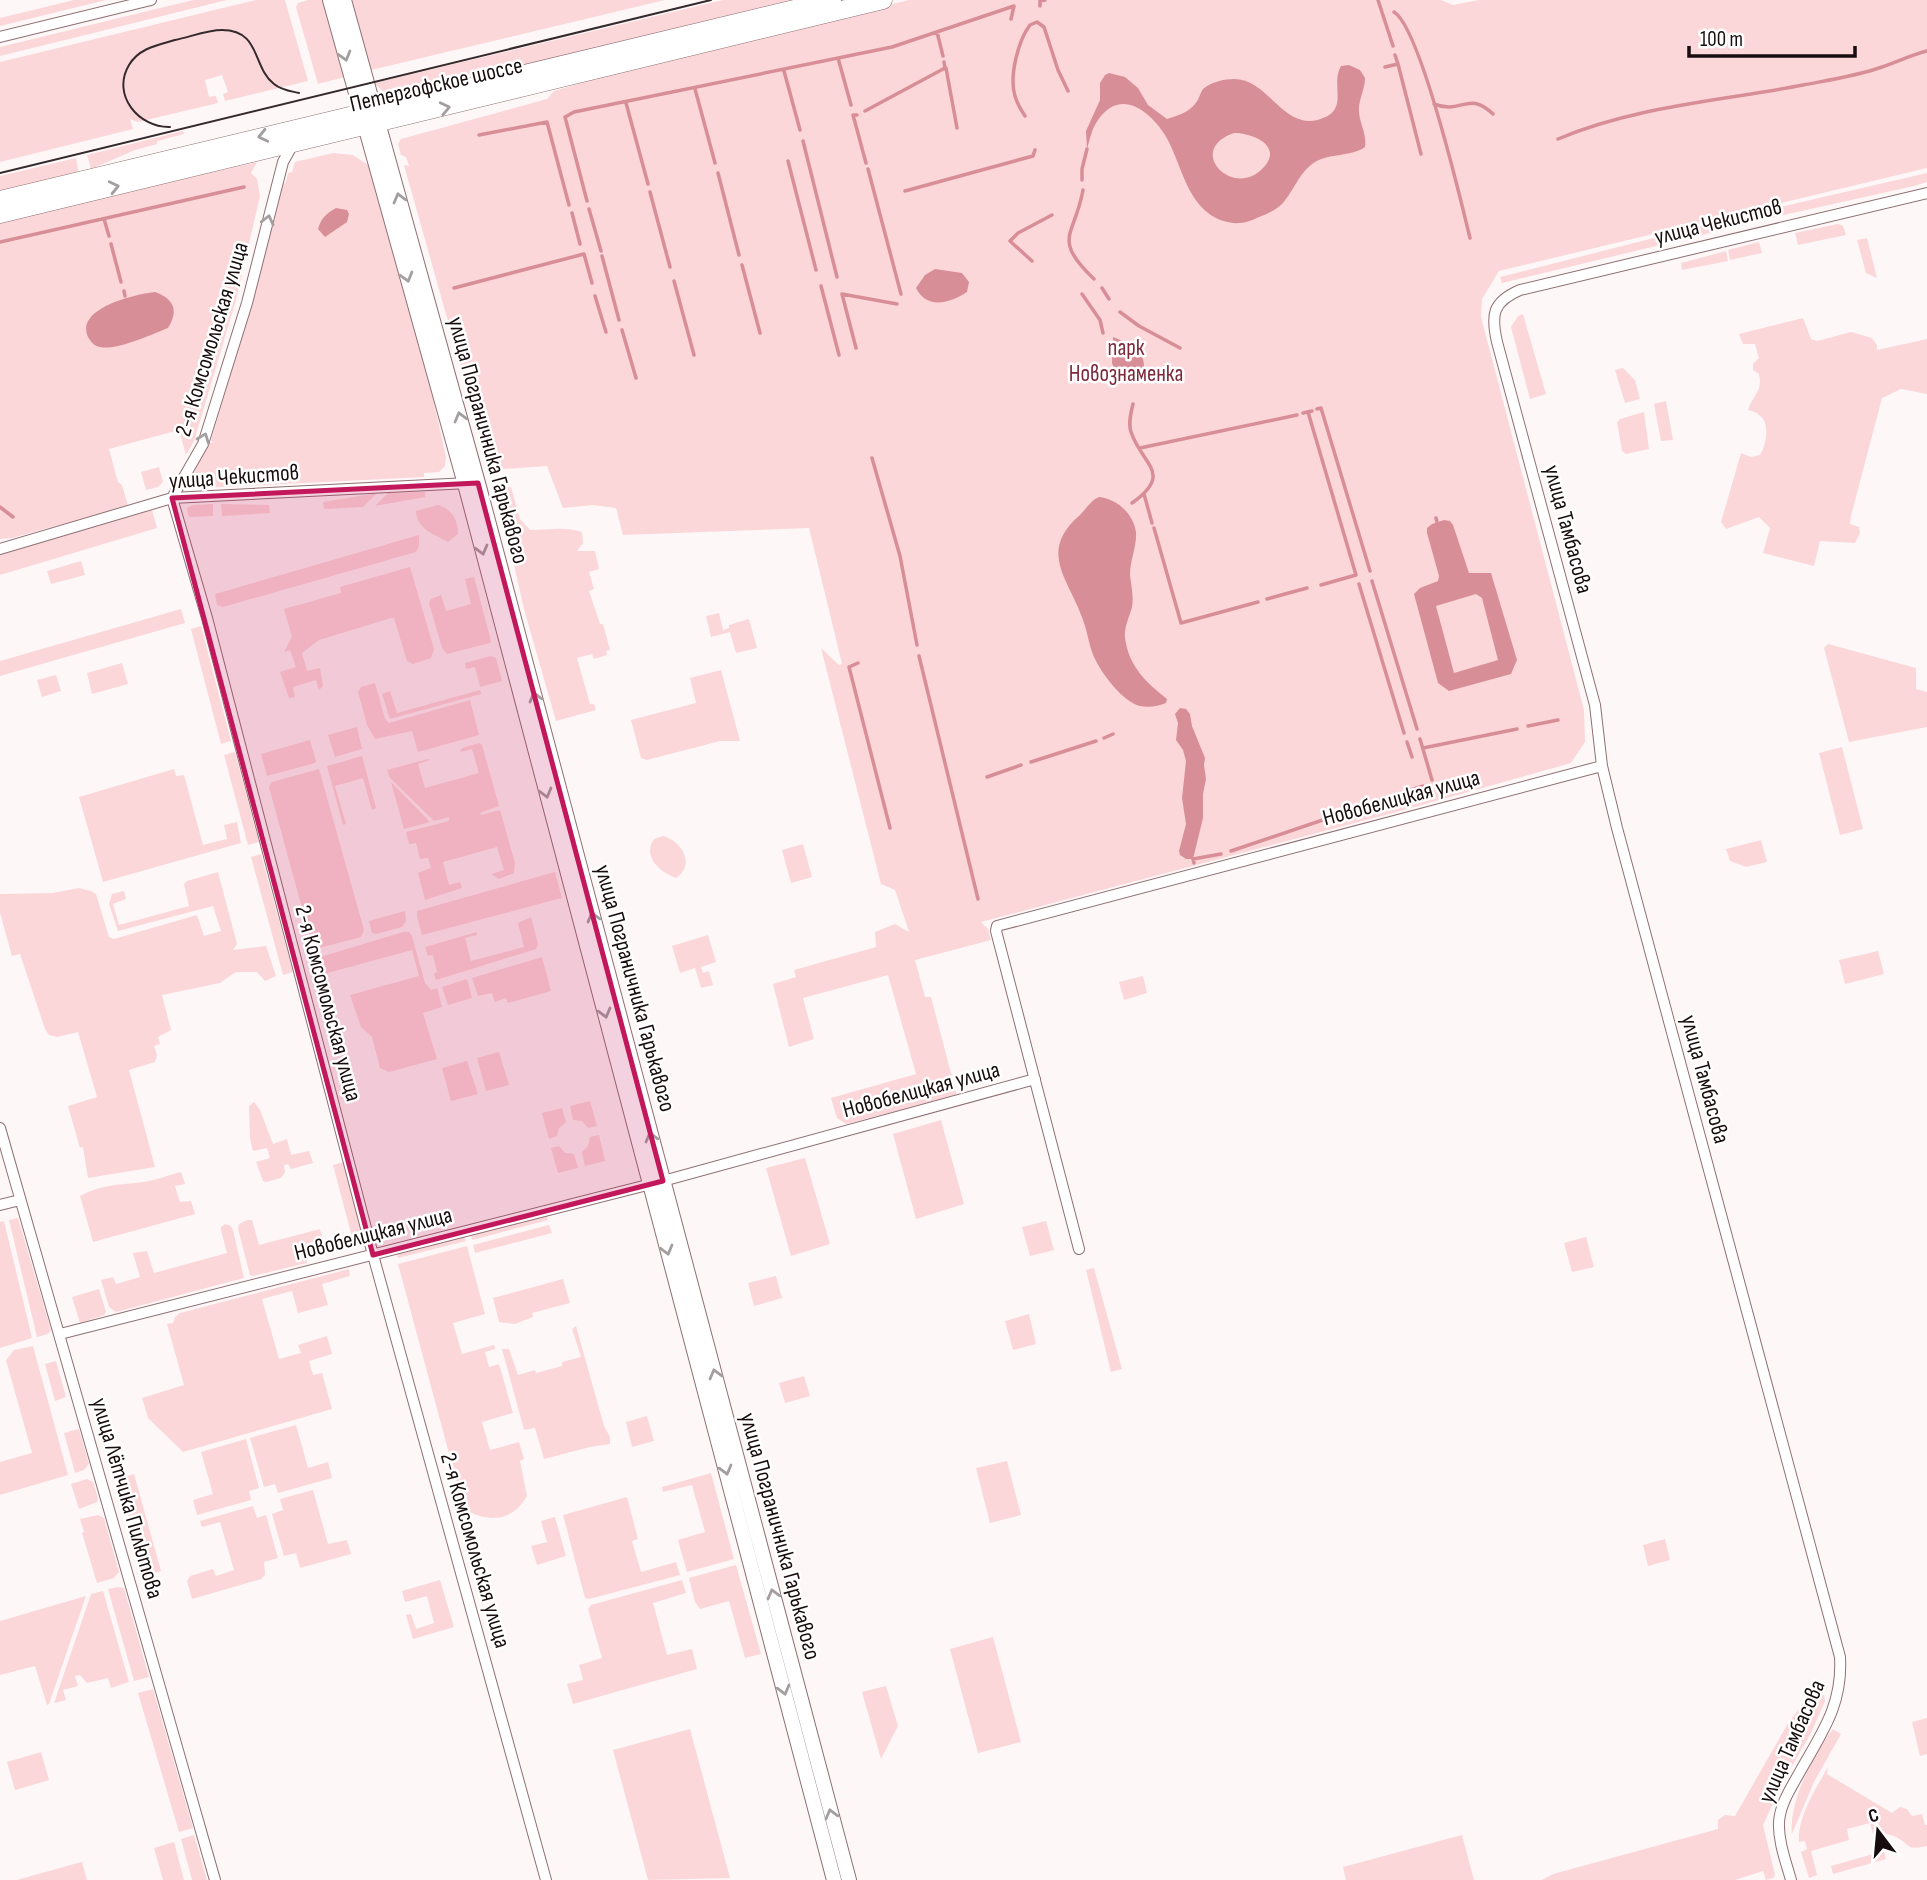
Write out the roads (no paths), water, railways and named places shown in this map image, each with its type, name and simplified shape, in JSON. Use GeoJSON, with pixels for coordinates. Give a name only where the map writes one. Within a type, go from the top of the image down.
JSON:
{"type":"FeatureCollection","features":[{"type":"Feature","properties":{"kind":"main road","name":"Петергофское шоссе"},"geometry":{"type":"LineString","coordinates":[[0,214],[293,145],[370,118],[832,0]]}},
{"type":"Feature","properties":{"kind":"main road","name":"Петергофское шоссе"},"geometry":{"type":"LineString","coordinates":[[0,200],[883,0]]}},
{"type":"Feature","properties":{"kind":"street"},"geometry":{"type":"LineString","coordinates":[[0,37],[151,0]]}},
{"type":"Feature","properties":{"kind":"street"},"geometry":{"type":"LineString","coordinates":[[330,0],[370,118]]}},
{"type":"Feature","properties":{"kind":"street"},"geometry":{"type":"LineString","coordinates":[[344,0],[370,118]]}},
{"type":"Feature","properties":{"kind":"street","name":"улица Пограничника Гарькавого"},"geometry":{"type":"LineString","coordinates":[[370,118],[472,483],[657,1183],[834,1880]]}},
{"type":"Feature","properties":{"kind":"street","name":"2-я Комсомольская улица"},"geometry":{"type":"LineString","coordinates":[[293,145],[281,171],[247,303],[203,444],[172,498],[207,618],[373,1255],[546,1880]]}},
{"type":"Feature","properties":{"kind":"street","name":"улица Чекистов"},"geometry":{"type":"LineString","coordinates":[[1520,290],[1927,193]]}},
{"type":"Feature","properties":{"kind":"street","name":"улица Тамбасова"},"geometry":{"type":"LineString","coordinates":[[1520,290],[1507,296],[1495,309],[1495,331],[1595,705],[1602,766],[1617,828],[1840,1657],[1841,1681],[1838,1698],[1781,1809],[1780,1834],[1791,1880]]}},
{"type":"Feature","properties":{"kind":"street","name":"улица Чекистов"},"geometry":{"type":"LineString","coordinates":[[0,549],[172,498],[472,483]]}},
{"type":"Feature","properties":{"kind":"street","name":"Новобелицкая улица"},"geometry":{"type":"LineString","coordinates":[[60,1334],[657,1183],[1035,1079],[996,931],[998,926],[1602,766]]}},
{"type":"Feature","properties":{"kind":"street"},"geometry":{"type":"LineString","coordinates":[[1035,1079],[1079,1249]]}},
{"type":"Feature","properties":{"kind":"street","name":"улица Лётчика Пилютова"},"geometry":{"type":"LineString","coordinates":[[0,1128],[215,1880]]}},
{"type":"Feature","properties":{"kind":"street","name":"улица Пограничника Гарькавого"},"geometry":{"type":"LineString","coordinates":[[657,1183],[849,1880]]}},
{"type":"Feature","properties":{"kind":"street"},"geometry":{"type":"LineString","coordinates":[[0,1205],[20,1199]]}},
{"type":"Feature","properties":{"kind":"waterway"},"geometry":{"type":"LineString","coordinates":[[1040,6],[1040,1],[1045,0]]}},
{"type":"Feature","properties":{"kind":"waterway"},"geometry":{"type":"LineString","coordinates":[[1378,0],[1393,46]]}},
{"type":"Feature","properties":{"kind":"waterway"},"geometry":{"type":"LineString","coordinates":[[587,201],[565,117],[574,112],[892,47],[1014,6],[1011,19]]}},
{"type":"Feature","properties":{"kind":"waterway"},"geometry":{"type":"LineString","coordinates":[[1394,12],[1404,24],[1416,48],[1427,80],[1470,238]]}},
{"type":"Feature","properties":{"kind":"waterway"},"geometry":{"type":"LineString","coordinates":[[1025,116],[1015,96],[1013,79],[1018,49],[1030,25],[1037,22],[1044,27],[1068,91]]}},
{"type":"Feature","properties":{"kind":"waterway"},"geometry":{"type":"LineString","coordinates":[[937,32],[943,56]]}},
{"type":"Feature","properties":{"kind":"waterway"},"geometry":{"type":"LineString","coordinates":[[1558,139],[1648,112],[1853,75],[1927,51]]}},
{"type":"Feature","properties":{"kind":"waterway"},"geometry":{"type":"LineString","coordinates":[[1385,67],[1398,64],[1395,55]]}},
{"type":"Feature","properties":{"kind":"waterway"},"geometry":{"type":"LineString","coordinates":[[838,58],[851,105]]}},
{"type":"Feature","properties":{"kind":"waterway"},"geometry":{"type":"LineString","coordinates":[[865,111],[945,68],[944,62]]}},
{"type":"Feature","properties":{"kind":"waterway"},"geometry":{"type":"LineString","coordinates":[[1398,64],[1421,154]]}},
{"type":"Feature","properties":{"kind":"waterway"},"geometry":{"type":"LineString","coordinates":[[946,68],[957,128]]}},
{"type":"Feature","properties":{"kind":"waterway"},"geometry":{"type":"LineString","coordinates":[[784,71],[800,130]]}},
{"type":"Feature","properties":{"kind":"waterway"},"geometry":{"type":"LineString","coordinates":[[695,89],[715,163]]}},
{"type":"Feature","properties":{"kind":"waterway"},"geometry":{"type":"LineString","coordinates":[[626,103],[648,184]]}},
{"type":"Feature","properties":{"kind":"waterway"},"geometry":{"type":"LineString","coordinates":[[1434,104],[1444,107],[1477,104],[1493,114]]}},
{"type":"Feature","properties":{"kind":"waterway"},"geometry":{"type":"LineString","coordinates":[[857,115],[853,115],[866,163]]}},
{"type":"Feature","properties":{"kind":"waterway"},"geometry":{"type":"LineString","coordinates":[[479,135],[547,122],[569,205]]}},
{"type":"Feature","properties":{"kind":"waterway"},"geometry":{"type":"LineString","coordinates":[[803,141],[837,277]]}},
{"type":"Feature","properties":{"kind":"waterway"},"geometry":{"type":"LineString","coordinates":[[1082,180],[1087,149]]}},
{"type":"Feature","properties":{"kind":"waterway"},"geometry":{"type":"LineString","coordinates":[[905,191],[1033,156],[1035,150]]}},
{"type":"Feature","properties":{"kind":"waterway"},"geometry":{"type":"LineString","coordinates":[[788,161],[816,270]]}},
{"type":"Feature","properties":{"kind":"waterway"},"geometry":{"type":"LineString","coordinates":[[868,169],[901,294]]}},
{"type":"Feature","properties":{"kind":"waterway"},"geometry":{"type":"LineString","coordinates":[[718,173],[739,255]]}},
{"type":"Feature","properties":{"kind":"waterway"},"geometry":{"type":"LineString","coordinates":[[0,242],[244,187]]}},
{"type":"Feature","properties":{"kind":"waterway"},"geometry":{"type":"LineString","coordinates":[[1083,190],[1069,236],[1070,245],[1073,254],[1094,279]]}},
{"type":"Feature","properties":{"kind":"waterway"},"geometry":{"type":"LineString","coordinates":[[650,192],[670,267]]}},
{"type":"Feature","properties":{"kind":"waterway"},"geometry":{"type":"LineString","coordinates":[[589,209],[601,251]]}},
{"type":"Feature","properties":{"kind":"waterway"},"geometry":{"type":"LineString","coordinates":[[572,213],[580,244]]}},
{"type":"Feature","properties":{"kind":"waterway"},"geometry":{"type":"LineString","coordinates":[[1032,261],[1010,241],[1018,233],[1052,215]]}},
{"type":"Feature","properties":{"kind":"waterway"},"geometry":{"type":"LineString","coordinates":[[104,219],[109,236]]}},
{"type":"Feature","properties":{"kind":"waterway"},"geometry":{"type":"LineString","coordinates":[[111,244],[121,282]]}},
{"type":"Feature","properties":{"kind":"waterway"},"geometry":{"type":"LineString","coordinates":[[454,288],[584,254],[592,283]]}},
{"type":"Feature","properties":{"kind":"waterway"},"geometry":{"type":"LineString","coordinates":[[602,256],[619,320]]}},
{"type":"Feature","properties":{"kind":"waterway"},"geometry":{"type":"LineString","coordinates":[[742,265],[760,333]]}},
{"type":"Feature","properties":{"kind":"waterway"},"geometry":{"type":"LineString","coordinates":[[674,281],[694,355]]}},
{"type":"Feature","properties":{"kind":"waterway"},"geometry":{"type":"LineString","coordinates":[[821,286],[839,355]]}},
{"type":"Feature","properties":{"kind":"waterway"},"geometry":{"type":"LineString","coordinates":[[1102,288],[1109,299]]}},
{"type":"Feature","properties":{"kind":"waterway"},"geometry":{"type":"LineString","coordinates":[[124,291],[125,296]]}},
{"type":"Feature","properties":{"kind":"waterway"},"geometry":{"type":"LineString","coordinates":[[856,348],[842,294],[897,304]]}},
{"type":"Feature","properties":{"kind":"waterway"},"geometry":{"type":"LineString","coordinates":[[1082,294],[1100,320],[1103,333]]}},
{"type":"Feature","properties":{"kind":"waterway"},"geometry":{"type":"LineString","coordinates":[[595,296],[606,332]]}},
{"type":"Feature","properties":{"kind":"waterway"},"geometry":{"type":"LineString","coordinates":[[1120,312],[1139,326],[1180,348]]}},
{"type":"Feature","properties":{"kind":"waterway"},"geometry":{"type":"LineString","coordinates":[[622,330],[636,378]]}},
{"type":"Feature","properties":{"kind":"waterway"},"geometry":{"type":"LineString","coordinates":[[1132,503],[1144,493],[1153,476],[1131,432],[1133,404]]}},
{"type":"Feature","properties":{"kind":"waterway"},"geometry":{"type":"LineString","coordinates":[[1317,409],[1321,408],[1370,571]]}},
{"type":"Feature","properties":{"kind":"waterway"},"geometry":{"type":"LineString","coordinates":[[1303,413],[1312,411]]}},
{"type":"Feature","properties":{"kind":"waterway"},"geometry":{"type":"LineString","coordinates":[[1308,412],[1356,575],[1321,585]]}},
{"type":"Feature","properties":{"kind":"waterway"},"geometry":{"type":"LineString","coordinates":[[1140,448],[1297,415]]}},
{"type":"Feature","properties":{"kind":"waterway"},"geometry":{"type":"LineString","coordinates":[[872,458],[900,556],[917,645]]}},
{"type":"Feature","properties":{"kind":"waterway"},"geometry":{"type":"LineString","coordinates":[[1144,494],[1152,523]]}},
{"type":"Feature","properties":{"kind":"waterway"},"geometry":{"type":"LineString","coordinates":[[0,507],[13,517]]}},
{"type":"Feature","properties":{"kind":"waterway"},"geometry":{"type":"LineString","coordinates":[[1436,518],[1437,522]]}},
{"type":"Feature","properties":{"kind":"waterway"},"geometry":{"type":"LineString","coordinates":[[1154,528],[1181,623],[1258,602]]}},
{"type":"Feature","properties":{"kind":"waterway"},"geometry":{"type":"LineString","coordinates":[[1372,581],[1417,729]]}},
{"type":"Feature","properties":{"kind":"waterway"},"geometry":{"type":"LineString","coordinates":[[1359,584],[1404,733]]}},
{"type":"Feature","properties":{"kind":"waterway"},"geometry":{"type":"LineString","coordinates":[[1267,599],[1307,588]]}},
{"type":"Feature","properties":{"kind":"waterway"},"geometry":{"type":"LineString","coordinates":[[919,656],[978,899]]}},
{"type":"Feature","properties":{"kind":"waterway"},"geometry":{"type":"LineString","coordinates":[[858,663],[849,667],[890,828]]}},
{"type":"Feature","properties":{"kind":"waterway"},"geometry":{"type":"LineString","coordinates":[[1528,726],[1558,720]]}},
{"type":"Feature","properties":{"kind":"waterway"},"geometry":{"type":"LineString","coordinates":[[1423,748],[1517,729]]}},
{"type":"Feature","properties":{"kind":"waterway"},"geometry":{"type":"LineString","coordinates":[[1104,738],[1113,734]]}},
{"type":"Feature","properties":{"kind":"waterway"},"geometry":{"type":"LineString","coordinates":[[1420,739],[1432,780]]}},
{"type":"Feature","properties":{"kind":"waterway"},"geometry":{"type":"LineString","coordinates":[[1031,762],[1096,741]]}},
{"type":"Feature","properties":{"kind":"waterway"},"geometry":{"type":"LineString","coordinates":[[1407,742],[1412,757]]}},
{"type":"Feature","properties":{"kind":"waterway"},"geometry":{"type":"LineString","coordinates":[[987,777],[1021,765]]}},
{"type":"Feature","properties":{"kind":"waterway"},"geometry":{"type":"LineString","coordinates":[[1231,851],[1423,786]]}},
{"type":"Feature","properties":{"kind":"waterway"},"geometry":{"type":"LineString","coordinates":[[1194,863],[1193,859],[1221,854]]}},
{"type":"Feature","properties":{"kind":"tram line"},"geometry":{"type":"LineString","coordinates":[[0,173],[711,0]]}},
{"type":"Feature","properties":{"kind":"tram line"},"geometry":{"type":"LineString","coordinates":[[170,127],[148,122],[131,108],[123,87],[124,76],[133,59],[149,48],[204,32],[222,30],[243,36],[250,43],[267,77],[283,89],[299,93]]}},
{"type":"Feature","properties":{"kind":"park label","name":"парк Новознаменка"},"geometry":{"type":"Point","coordinates":[1126,360]}}]}
